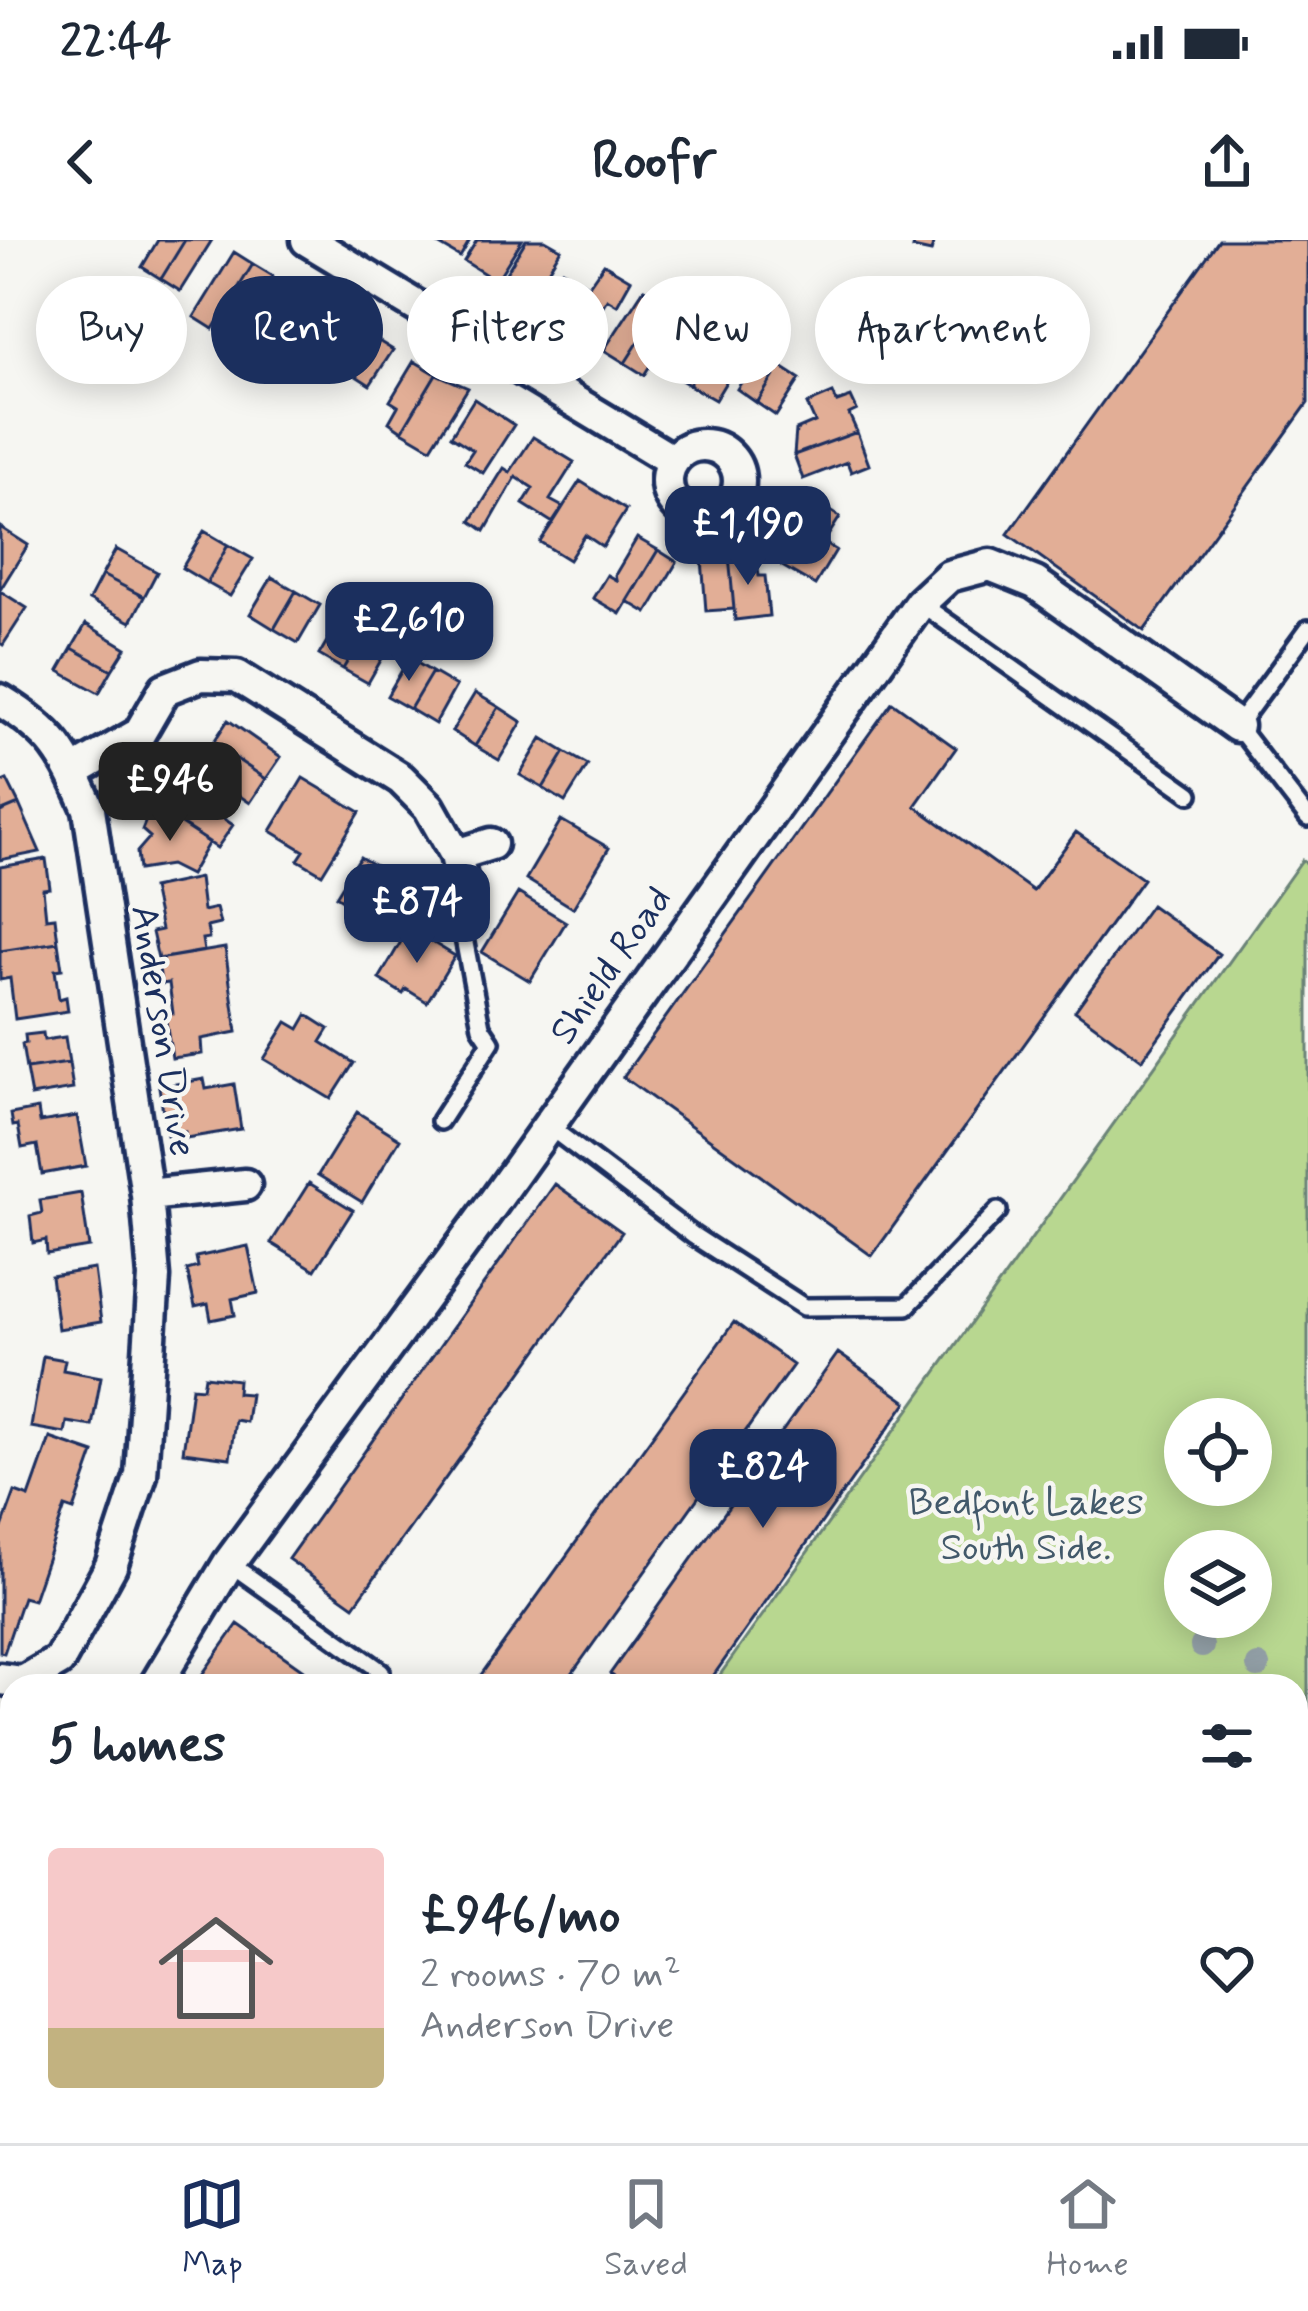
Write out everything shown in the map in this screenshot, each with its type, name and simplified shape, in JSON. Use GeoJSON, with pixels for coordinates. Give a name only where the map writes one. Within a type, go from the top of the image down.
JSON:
{"type":"FeatureCollection","features":[{"type":"Feature","properties":{"kind":"street"},"geometry":{"type":"LineString","coordinates":[[307,240],[673,461]]}},
{"type":"Feature","properties":{"kind":"street","name":"Shield Road"},"geometry":{"type":"LineString","coordinates":[[161,1674],[230,1564],[920,602],[949,576],[990,565],[1035,583],[1237,726]]}},
{"type":"Feature","properties":{"kind":"street"},"geometry":{"type":"LineString","coordinates":[[73,772],[139,734],[166,689],[201,675],[238,676],[401,778],[429,807],[456,855],[465,896]]}},
{"type":"Feature","properties":{"kind":"street","name":"Anderson Drive"},"geometry":{"type":"LineString","coordinates":[[0,700],[32,720],[64,752],[89,808],[147,1195],[154,1277],[140,1475],[111,1566],[59,1661],[37,1674]]}},
{"type":"Feature","properties":{"kind":"street"},"geometry":{"type":"LineString","coordinates":[[456,855],[491,844]]}},
{"type":"Feature","properties":{"kind":"street","name":"Anderson Drive"},"geometry":{"type":"LineString","coordinates":[[147,1195],[245,1185]]}},
{"type":"Feature","properties":{"kind":"lane"},"geometry":{"type":"LineString","coordinates":[[920,602],[1190,794]]}},
{"type":"Feature","properties":{"kind":"lane"},"geometry":{"type":"LineString","coordinates":[[1308,629],[1237,726],[1308,818]]}},
{"type":"Feature","properties":{"kind":"lane"},"geometry":{"type":"LineString","coordinates":[[440,1121],[491,1042],[481,1027],[459,912],[465,896]]}},
{"type":"Feature","properties":{"kind":"lane"},"geometry":{"type":"LineString","coordinates":[[547,1126],[694,1236],[804,1307],[907,1306],[998,1211]]}},
{"type":"Feature","properties":{"kind":"lane"},"geometry":{"type":"LineString","coordinates":[[230,1564],[381,1671]]}},
{"type":"Feature","properties":{"kind":"green space","name":"Bedfont Lakes South Side."},"geometry":{"type":"Polygon","coordinates":[[[1302,860],[1308,864],[1308,1674],[721,1674],[1302,860]]]}},
{"type":"Feature","properties":{"kind":"building"},"geometry":{"type":"Polygon","coordinates":[[[158,240],[185,240],[163,276],[142,267],[158,240]]]}},
{"type":"Feature","properties":{"kind":"building"},"geometry":{"type":"Polygon","coordinates":[[[185,240],[212,240],[187,280],[187,276],[163,276],[185,240]]]}},
{"type":"Feature","properties":{"kind":"building"},"geometry":{"type":"Polygon","coordinates":[[[431,240],[470,240],[460,257],[431,240]]]}},
{"type":"Feature","properties":{"kind":"building"},"geometry":{"type":"Polygon","coordinates":[[[477,240],[522,240],[499,276],[488,276],[464,261],[477,240]]]}},
{"type":"Feature","properties":{"kind":"building"},"geometry":{"type":"Polygon","coordinates":[[[526,240],[545,240],[561,249],[544,276],[504,276],[526,240]]]}},
{"type":"Feature","properties":{"kind":"building"},"geometry":{"type":"Polygon","coordinates":[[[915,240],[934,240],[931,252],[913,248],[915,240]]]}},
{"type":"Feature","properties":{"kind":"building"},"geometry":{"type":"Polygon","coordinates":[[[1219,240],[1308,240],[1308,403],[1144,631],[1008,534],[1219,240]]]}},
{"type":"Feature","properties":{"kind":"building"},"geometry":{"type":"Polygon","coordinates":[[[234,252],[253,264],[246,276],[219,276],[234,252]]]}},
{"type":"Feature","properties":{"kind":"building"},"geometry":{"type":"Polygon","coordinates":[[[253,264],[273,276],[246,276],[253,264]]]}},
{"type":"Feature","properties":{"kind":"building"},"geometry":{"type":"Polygon","coordinates":[[[604,264],[631,280],[617,305],[608,300],[608,276],[596,276],[604,264]]]}},
{"type":"Feature","properties":{"kind":"building"},"geometry":{"type":"Polygon","coordinates":[[[211,289],[211,328],[194,317],[211,289]]]}},
{"type":"Feature","properties":{"kind":"building"},"geometry":{"type":"Polygon","coordinates":[[[632,307],[632,352],[625,363],[608,352],[608,344],[632,307]]]}},
{"type":"Feature","properties":{"kind":"building"},"geometry":{"type":"Polygon","coordinates":[[[383,344],[393,350],[383,365],[383,344]]]}},
{"type":"Feature","properties":{"kind":"building"},"geometry":{"type":"Polygon","coordinates":[[[407,373],[407,384],[430,384],[402,431],[389,422],[398,406],[390,401],[407,373]]]}},
{"type":"Feature","properties":{"kind":"building"},"geometry":{"type":"Polygon","coordinates":[[[791,373],[800,379],[776,416],[757,403],[769,384],[791,384],[791,373]]]}},
{"type":"Feature","properties":{"kind":"building"},"geometry":{"type":"Polygon","coordinates":[[[430,384],[468,388],[431,448],[402,431],[430,384]]]}},
{"type":"Feature","properties":{"kind":"building"},"geometry":{"type":"Polygon","coordinates":[[[690,384],[725,384],[715,400],[690,384]]]}},
{"type":"Feature","properties":{"kind":"building"},"geometry":{"type":"Polygon","coordinates":[[[740,384],[769,384],[757,403],[737,389],[740,384]]]}},
{"type":"Feature","properties":{"kind":"building"},"geometry":{"type":"Polygon","coordinates":[[[833,393],[837,402],[851,397],[857,410],[849,414],[857,432],[794,455],[796,430],[815,422],[807,404],[833,393]]]}},
{"type":"Feature","properties":{"kind":"building"},"geometry":{"type":"Polygon","coordinates":[[[474,399],[514,425],[483,473],[465,462],[473,450],[451,436],[474,399]]]}},
{"type":"Feature","properties":{"kind":"building"},"geometry":{"type":"Polygon","coordinates":[[[857,432],[869,465],[851,472],[847,462],[803,479],[794,455],[857,432]]]}},
{"type":"Feature","properties":{"kind":"building"},"geometry":{"type":"Polygon","coordinates":[[[533,437],[574,462],[550,500],[563,507],[553,523],[523,504],[533,488],[516,477],[485,531],[471,521],[504,468],[510,472],[533,437]]]}},
{"type":"Feature","properties":{"kind":"building"},"geometry":{"type":"Polygon","coordinates":[[[580,481],[626,510],[603,547],[585,535],[569,560],[540,542],[580,481]]]}},
{"type":"Feature","properties":{"kind":"building"},"geometry":{"type":"Polygon","coordinates":[[[802,493],[840,517],[824,542],[784,519],[802,493]]]}},
{"type":"Feature","properties":{"kind":"building"},"geometry":{"type":"Polygon","coordinates":[[[784,519],[836,550],[815,585],[782,566],[787,557],[768,546],[784,519]]]}},
{"type":"Feature","properties":{"kind":"building"},"geometry":{"type":"Polygon","coordinates":[[[0,527],[28,545],[0,590],[0,527]]]}},
{"type":"Feature","properties":{"kind":"building"},"geometry":{"type":"Polygon","coordinates":[[[204,531],[228,545],[207,583],[182,568],[204,531]]]}},
{"type":"Feature","properties":{"kind":"building"},"geometry":{"type":"Polygon","coordinates":[[[637,538],[658,550],[620,614],[593,598],[607,575],[616,580],[637,538]]]}},
{"type":"Feature","properties":{"kind":"building"},"geometry":{"type":"Polygon","coordinates":[[[228,545],[253,559],[230,596],[207,583],[228,545]]]}},
{"type":"Feature","properties":{"kind":"building"},"geometry":{"type":"Polygon","coordinates":[[[116,549],[157,572],[144,597],[102,575],[116,549]]]}},
{"type":"Feature","properties":{"kind":"building"},"geometry":{"type":"Polygon","coordinates":[[[658,550],[677,562],[647,613],[627,601],[658,550]]]}},
{"type":"Feature","properties":{"kind":"building"},"geometry":{"type":"Polygon","coordinates":[[[756,553],[759,576],[765,576],[769,616],[735,620],[729,556],[756,553]]]}},
{"type":"Feature","properties":{"kind":"building"},"geometry":{"type":"Polygon","coordinates":[[[729,556],[734,609],[706,611],[702,559],[729,556]]]}},
{"type":"Feature","properties":{"kind":"building"},"geometry":{"type":"Polygon","coordinates":[[[102,575],[144,597],[131,622],[89,600],[102,575]]]}},
{"type":"Feature","properties":{"kind":"building"},"geometry":{"type":"Polygon","coordinates":[[[272,577],[296,591],[274,629],[250,614],[272,577]]]}},
{"type":"Feature","properties":{"kind":"building"},"geometry":{"type":"Polygon","coordinates":[[[0,591],[27,608],[3,645],[0,643],[0,591]]]}},
{"type":"Feature","properties":{"kind":"building"},"geometry":{"type":"Polygon","coordinates":[[[296,591],[320,605],[298,643],[274,629],[296,591]]]}},
{"type":"Feature","properties":{"kind":"building"},"geometry":{"type":"Polygon","coordinates":[[[341,617],[365,632],[343,669],[319,655],[341,617]]]}},
{"type":"Feature","properties":{"kind":"building"},"geometry":{"type":"Polygon","coordinates":[[[86,624],[126,648],[112,670],[72,648],[86,624]]]}},
{"type":"Feature","properties":{"kind":"building"},"geometry":{"type":"Polygon","coordinates":[[[365,632],[389,646],[368,683],[343,669],[365,632]]]}},
{"type":"Feature","properties":{"kind":"building"},"geometry":{"type":"Polygon","coordinates":[[[72,648],[112,670],[99,693],[59,671],[72,648]]]}},
{"type":"Feature","properties":{"kind":"building"},"geometry":{"type":"Polygon","coordinates":[[[409,658],[432,672],[410,709],[387,696],[409,658]]]}},
{"type":"Feature","properties":{"kind":"building"},"geometry":{"type":"Polygon","coordinates":[[[432,672],[456,686],[435,724],[410,709],[432,672]]]}},
{"type":"Feature","properties":{"kind":"building"},"geometry":{"type":"Polygon","coordinates":[[[475,693],[499,707],[475,746],[452,731],[475,693]]]}},
{"type":"Feature","properties":{"kind":"building"},"geometry":{"type":"Polygon","coordinates":[[[892,702],[956,748],[915,806],[1033,891],[1076,832],[1143,879],[872,1256],[623,1077],[892,702]]]}},
{"type":"Feature","properties":{"kind":"building"},"geometry":{"type":"Polygon","coordinates":[[[499,707],[522,722],[499,760],[475,746],[499,707]]]}},
{"type":"Feature","properties":{"kind":"building"},"geometry":{"type":"Polygon","coordinates":[[[228,720],[281,757],[266,779],[213,743],[228,720]]]}},
{"type":"Feature","properties":{"kind":"building"},"geometry":{"type":"Polygon","coordinates":[[[542,738],[565,752],[543,788],[520,775],[542,738]]]}},
{"type":"Feature","properties":{"kind":"building"},"geometry":{"type":"Polygon","coordinates":[[[213,743],[266,779],[250,803],[196,766],[213,743]]]}},
{"type":"Feature","properties":{"kind":"building"},"geometry":{"type":"Polygon","coordinates":[[[565,752],[588,765],[565,802],[543,788],[565,752]]]}},
{"type":"Feature","properties":{"kind":"building"},"geometry":{"type":"Polygon","coordinates":[[[303,778],[360,812],[322,874],[298,860],[304,851],[271,831],[303,778]]]}},
{"type":"Feature","properties":{"kind":"building"},"geometry":{"type":"Polygon","coordinates":[[[7,780],[19,804],[0,812],[0,783],[7,780]]]}},
{"type":"Feature","properties":{"kind":"building"},"geometry":{"type":"Polygon","coordinates":[[[173,784],[233,825],[217,848],[152,805],[173,784]]]}},
{"type":"Feature","properties":{"kind":"building"},"geometry":{"type":"Polygon","coordinates":[[[19,804],[40,852],[0,860],[0,812],[19,804]]]}},
{"type":"Feature","properties":{"kind":"building"},"geometry":{"type":"Polygon","coordinates":[[[152,805],[209,842],[190,875],[170,865],[139,870],[137,852],[150,837],[142,830],[152,805]]]}},
{"type":"Feature","properties":{"kind":"building"},"geometry":{"type":"Polygon","coordinates":[[[561,820],[609,848],[573,908],[526,879],[561,820]]]}},
{"type":"Feature","properties":{"kind":"building"},"geometry":{"type":"Polygon","coordinates":[[[360,857],[384,871],[360,911],[336,896],[360,857]]]}},
{"type":"Feature","properties":{"kind":"building"},"geometry":{"type":"Polygon","coordinates":[[[46,859],[50,888],[43,889],[46,918],[55,917],[58,942],[0,951],[0,867],[46,859]]]}},
{"type":"Feature","properties":{"kind":"building"},"geometry":{"type":"Polygon","coordinates":[[[384,871],[408,886],[385,926],[360,911],[384,871]]]}},
{"type":"Feature","properties":{"kind":"building"},"geometry":{"type":"Polygon","coordinates":[[[199,878],[203,911],[216,908],[220,924],[207,927],[204,951],[158,959],[152,932],[161,930],[152,888],[199,878]]]}},
{"type":"Feature","properties":{"kind":"building"},"geometry":{"type":"Polygon","coordinates":[[[518,893],[566,922],[530,981],[482,952],[518,893]]]}},
{"type":"Feature","properties":{"kind":"building"},"geometry":{"type":"Polygon","coordinates":[[[1151,905],[1219,954],[1142,1060],[1075,1011],[1151,905]]]}},
{"type":"Feature","properties":{"kind":"building"},"geometry":{"type":"Polygon","coordinates":[[[409,928],[455,956],[427,1002],[379,979],[409,928]]]}},
{"type":"Feature","properties":{"kind":"building"},"geometry":{"type":"Polygon","coordinates":[[[58,942],[59,999],[66,997],[68,1011],[15,1019],[10,978],[0,980],[0,951],[58,942]]]}},
{"type":"Feature","properties":{"kind":"building"},"geometry":{"type":"Polygon","coordinates":[[[225,948],[237,1032],[201,1039],[202,1054],[172,1058],[165,1015],[173,1013],[169,983],[161,984],[158,959],[225,948]]]}},
{"type":"Feature","properties":{"kind":"building"},"geometry":{"type":"Polygon","coordinates":[[[307,1015],[329,1029],[321,1042],[354,1063],[331,1099],[264,1059],[287,1022],[299,1029],[307,1015]]]}},
{"type":"Feature","properties":{"kind":"building"},"geometry":{"type":"Polygon","coordinates":[[[43,1033],[44,1040],[65,1037],[69,1063],[26,1069],[25,1035],[43,1033]]]}},
{"type":"Feature","properties":{"kind":"building"},"geometry":{"type":"Polygon","coordinates":[[[69,1063],[73,1089],[31,1096],[26,1069],[69,1063]]]}},
{"type":"Feature","properties":{"kind":"building"},"geometry":{"type":"Polygon","coordinates":[[[204,1079],[206,1089],[234,1084],[241,1129],[186,1138],[185,1132],[167,1135],[159,1087],[204,1079]]]}},
{"type":"Feature","properties":{"kind":"building"},"geometry":{"type":"Polygon","coordinates":[[[38,1109],[40,1122],[77,1116],[86,1166],[42,1174],[37,1145],[22,1148],[11,1114],[38,1109]]]}},
{"type":"Feature","properties":{"kind":"building"},"geometry":{"type":"Polygon","coordinates":[[[357,1112],[400,1139],[362,1202],[318,1175],[357,1112]]]}},
{"type":"Feature","properties":{"kind":"building"},"geometry":{"type":"Polygon","coordinates":[[[309,1183],[353,1210],[315,1270],[271,1243],[309,1183]]]}},
{"type":"Feature","properties":{"kind":"building"},"geometry":{"type":"Polygon","coordinates":[[[555,1184],[622,1232],[354,1606],[288,1559],[555,1184]]]}},
{"type":"Feature","properties":{"kind":"building"},"geometry":{"type":"Polygon","coordinates":[[[81,1193],[89,1247],[47,1254],[46,1240],[33,1243],[30,1216],[42,1213],[40,1200],[81,1193]]]}},
{"type":"Feature","properties":{"kind":"building"},"geometry":{"type":"Polygon","coordinates":[[[248,1246],[258,1293],[232,1299],[235,1315],[211,1320],[208,1304],[195,1307],[187,1270],[198,1267],[196,1257],[248,1246]]]}},
{"type":"Feature","properties":{"kind":"building"},"geometry":{"type":"Polygon","coordinates":[[[94,1269],[101,1322],[58,1329],[51,1276],[94,1269]]]}},
{"type":"Feature","properties":{"kind":"building"},"geometry":{"type":"Polygon","coordinates":[[[734,1322],[793,1365],[572,1674],[482,1674],[734,1322]]]}},
{"type":"Feature","properties":{"kind":"building"},"geometry":{"type":"Polygon","coordinates":[[[838,1353],[907,1402],[714,1674],[610,1674],[838,1353]]]}},
{"type":"Feature","properties":{"kind":"building"},"geometry":{"type":"Polygon","coordinates":[[[43,1356],[65,1360],[63,1370],[101,1377],[92,1426],[67,1422],[65,1433],[31,1427],[43,1356]]]}},
{"type":"Feature","properties":{"kind":"building"},"geometry":{"type":"Polygon","coordinates":[[[205,1376],[238,1380],[237,1393],[250,1394],[246,1422],[235,1420],[230,1458],[183,1452],[192,1387],[203,1388],[205,1376]]]}},
{"type":"Feature","properties":{"kind":"building"},"geometry":{"type":"Polygon","coordinates":[[[50,1438],[94,1453],[74,1510],[65,1507],[33,1600],[23,1597],[4,1653],[0,1652],[0,1533],[15,1492],[29,1497],[50,1438]]]}},
{"type":"Feature","properties":{"kind":"building"},"geometry":{"type":"Polygon","coordinates":[[[238,1624],[309,1674],[203,1674],[238,1624]]]}}]}
